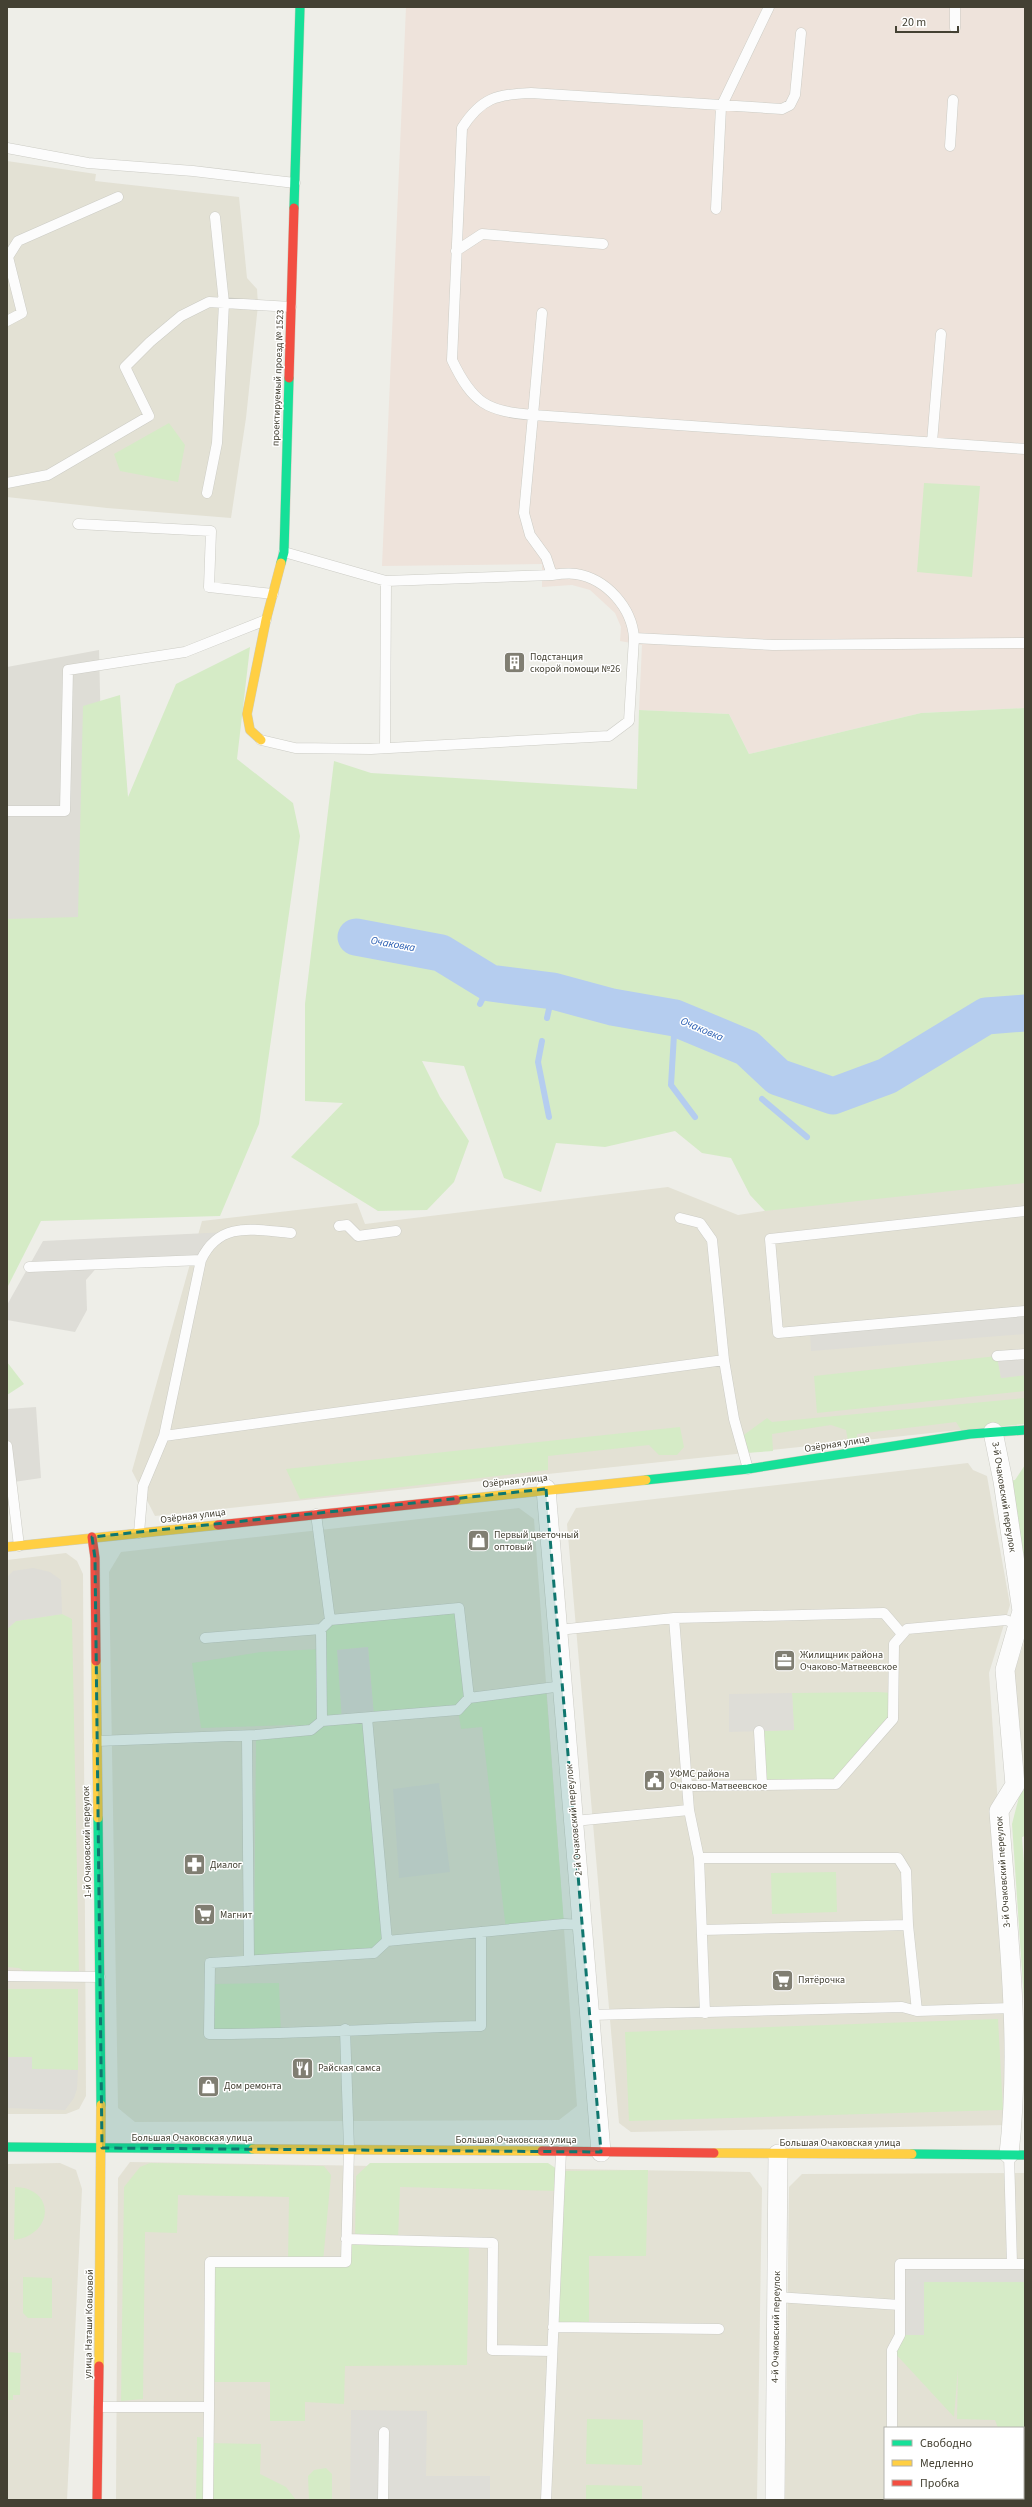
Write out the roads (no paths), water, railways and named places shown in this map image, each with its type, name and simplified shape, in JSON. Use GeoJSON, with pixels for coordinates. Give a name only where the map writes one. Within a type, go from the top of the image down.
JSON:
{"type":"FeatureCollection","features":[{"type":"Feature","properties":{"kind":"street","name":"проектируемый проезд № 1523"},"geometry":{"type":"LineString","coordinates":[[261,740],[250,730],[247,714],[266,620],[284,552],[300,7]]}},
{"type":"Feature","properties":{"kind":"street","name":"Озёрная улица"},"geometry":{"type":"LineString","coordinates":[[7,1547],[92,1536],[140,1533],[546,1489],[748,1469],[993,1432],[1025,1430]]}},
{"type":"Feature","properties":{"kind":"street","name":"3-й Очаковский переулок"},"geometry":{"type":"LineString","coordinates":[[993,1432],[1003,1481],[1022,1611],[1005,1670],[1020,1785],[999,1811],[1012,2008],[1013,2120],[1017,2155]]}},
{"type":"Feature","properties":{"kind":"street","name":"2-й Очаковский переулок"},"geometry":{"type":"LineString","coordinates":[[546,1489],[601,2152]]}},
{"type":"Feature","properties":{"kind":"street","name":"1-й Очаковский переулок"},"geometry":{"type":"LineString","coordinates":[[92,1536],[95,1558],[102,2148]]}},
{"type":"Feature","properties":{"kind":"street","name":"Большая Очаковская улица"},"geometry":{"type":"LineString","coordinates":[[7,2147],[1017,2155]]}},
{"type":"Feature","properties":{"kind":"street","name":"улица Наташи Ковшовой"},"geometry":{"type":"LineString","coordinates":[[98,2500],[102,2148]]}},
{"type":"Feature","properties":{"kind":"street","name":"4-й Очаковский переулок"},"geometry":{"type":"LineString","coordinates":[[774,2500],[778,2154]]}},
{"type":"Feature","properties":{"kind":"lane"},"geometry":{"type":"LineString","coordinates":[[716,209],[721,107],[769,7]]}},
{"type":"Feature","properties":{"kind":"lane"},"geometry":{"type":"LineString","coordinates":[[955,7],[955,28]]}},
{"type":"Feature","properties":{"kind":"lane"},"geometry":{"type":"LineString","coordinates":[[801,32],[795,95],[790,105],[782,109],[721,107],[531,93],[509,94],[489,99],[472,112],[462,128],[452,360],[467,388],[491,409],[503,412],[1025,449]]}},
{"type":"Feature","properties":{"kind":"lane"},"geometry":{"type":"LineString","coordinates":[[950,146],[953,100]]}},
{"type":"Feature","properties":{"kind":"lane"},"geometry":{"type":"LineString","coordinates":[[7,148],[88,163],[193,171],[295,183]]}},
{"type":"Feature","properties":{"kind":"lane"},"geometry":{"type":"LineString","coordinates":[[7,321],[22,313],[8,257],[18,241],[118,197]]}},
{"type":"Feature","properties":{"kind":"lane"},"geometry":{"type":"LineString","coordinates":[[207,493],[217,443],[224,303],[215,217]]}},
{"type":"Feature","properties":{"kind":"lane"},"geometry":{"type":"LineString","coordinates":[[456,251],[482,234],[603,244]]}},
{"type":"Feature","properties":{"kind":"lane"},"geometry":{"type":"LineString","coordinates":[[7,483],[48,475],[150,416],[125,367],[150,342],[181,316],[209,302],[291,307]]}},
{"type":"Feature","properties":{"kind":"lane"},"geometry":{"type":"LineString","coordinates":[[542,313],[524,513],[530,535],[546,557],[552,575]]}},
{"type":"Feature","properties":{"kind":"lane"},"geometry":{"type":"LineString","coordinates":[[932,442],[941,334]]}},
{"type":"Feature","properties":{"kind":"lane"},"geometry":{"type":"LineString","coordinates":[[78,524],[211,531],[209,587],[273,594]]}},
{"type":"Feature","properties":{"kind":"lane"},"geometry":{"type":"LineString","coordinates":[[261,740],[295,748],[385,748],[609,736],[629,722],[634,638],[633,625],[625,608],[599,582],[576,574],[386,581],[284,552]]}},
{"type":"Feature","properties":{"kind":"lane"},"geometry":{"type":"LineString","coordinates":[[385,748],[386,581]]}},
{"type":"Feature","properties":{"kind":"lane"},"geometry":{"type":"LineString","coordinates":[[7,811],[65,812],[68,670],[185,652],[266,620]]}},
{"type":"Feature","properties":{"kind":"lane"},"geometry":{"type":"LineString","coordinates":[[634,638],[773,645],[1025,643]]}},
{"type":"Feature","properties":{"kind":"lane"},"geometry":{"type":"LineString","coordinates":[[1025,1211],[770,1239],[778,1333],[1025,1311]]}},
{"type":"Feature","properties":{"kind":"lane"},"geometry":{"type":"LineString","coordinates":[[680,1218],[700,1223],[712,1240],[724,1360],[734,1419],[748,1469]]}},
{"type":"Feature","properties":{"kind":"lane"},"geometry":{"type":"LineString","coordinates":[[339,1226],[347,1225],[358,1236],[396,1231]]}},
{"type":"Feature","properties":{"kind":"lane"},"geometry":{"type":"LineString","coordinates":[[140,1533],[143,1486],[164,1436],[201,1260],[208,1246],[218,1236],[228,1232],[258,1230],[291,1233]]}},
{"type":"Feature","properties":{"kind":"lane"},"geometry":{"type":"LineString","coordinates":[[29,1267],[201,1260]]}},
{"type":"Feature","properties":{"kind":"lane"},"geometry":{"type":"LineString","coordinates":[[996,1356],[1025,1354]]}},
{"type":"Feature","properties":{"kind":"lane"},"geometry":{"type":"LineString","coordinates":[[164,1436],[724,1360]]}},
{"type":"Feature","properties":{"kind":"lane"},"geometry":{"type":"LineString","coordinates":[[7,1446],[18,1546]]}},
{"type":"Feature","properties":{"kind":"lane"},"geometry":{"type":"LineString","coordinates":[[316,1514],[330,1620]]}},
{"type":"Feature","properties":{"kind":"lane"},"geometry":{"type":"LineString","coordinates":[[205,1638],[321,1629],[330,1620],[459,1608],[469,1698]]}},
{"type":"Feature","properties":{"kind":"lane"},"geometry":{"type":"LineString","coordinates":[[558,1630],[674,1618],[884,1613],[902,1634]]}},
{"type":"Feature","properties":{"kind":"lane"},"geometry":{"type":"LineString","coordinates":[[674,1618],[689,1810],[698,1858],[705,2013]]}},
{"type":"Feature","properties":{"kind":"lane"},"geometry":{"type":"LineString","coordinates":[[687,1786],[836,1784],[893,1719],[894,1644],[906,1629],[1006,1620],[1018,1625]]}},
{"type":"Feature","properties":{"kind":"lane"},"geometry":{"type":"LineString","coordinates":[[321,1629],[322,1721]]}},
{"type":"Feature","properties":{"kind":"lane"},"geometry":{"type":"LineString","coordinates":[[97,1741],[247,1736],[311,1730],[322,1721],[458,1710],[469,1698],[563,1686]]}},
{"type":"Feature","properties":{"kind":"lane"},"geometry":{"type":"LineString","coordinates":[[367,1718],[387,1941]]}},
{"type":"Feature","properties":{"kind":"lane"},"geometry":{"type":"LineString","coordinates":[[759,1731],[762,1785]]}},
{"type":"Feature","properties":{"kind":"lane"},"geometry":{"type":"LineString","coordinates":[[247,1736],[249,1961]]}},
{"type":"Feature","properties":{"kind":"lane"},"geometry":{"type":"LineString","coordinates":[[574,1821],[689,1810]]}},
{"type":"Feature","properties":{"kind":"lane"},"geometry":{"type":"LineString","coordinates":[[698,1858],[898,1858],[906,1871],[908,1925],[917,2011]]}},
{"type":"Feature","properties":{"kind":"lane"},"geometry":{"type":"LineString","coordinates":[[481,1932],[481,2026],[345,2029],[281,2034],[209,2034],[210,1963],[374,1953],[387,1941],[564,1924],[582,1925]]}},
{"type":"Feature","properties":{"kind":"lane"},"geometry":{"type":"LineString","coordinates":[[702,1930],[908,1925]]}},
{"type":"Feature","properties":{"kind":"lane"},"geometry":{"type":"LineString","coordinates":[[7,1976],[100,1977]]}},
{"type":"Feature","properties":{"kind":"lane"},"geometry":{"type":"LineString","coordinates":[[590,2016],[902,2007],[917,2011],[1012,2008]]}},
{"type":"Feature","properties":{"kind":"lane"},"geometry":{"type":"LineString","coordinates":[[208,2500],[210,2262],[346,2262],[349,2150],[345,2029]]}},
{"type":"Feature","properties":{"kind":"lane"},"geometry":{"type":"LineString","coordinates":[[546,2500],[561,2151]]}},
{"type":"Feature","properties":{"kind":"lane"},"geometry":{"type":"LineString","coordinates":[[1012,2264],[1017,2155]]}},
{"type":"Feature","properties":{"kind":"lane"},"geometry":{"type":"LineString","coordinates":[[346,2239],[493,2243],[492,2350],[552,2351]]}},
{"type":"Feature","properties":{"kind":"lane"},"geometry":{"type":"LineString","coordinates":[[892,2427],[892,2350],[900,2335],[900,2264],[1025,2264]]}},
{"type":"Feature","properties":{"kind":"lane"},"geometry":{"type":"LineString","coordinates":[[776,2297],[900,2305]]}},
{"type":"Feature","properties":{"kind":"lane"},"geometry":{"type":"LineString","coordinates":[[553,2327],[719,2329]]}},
{"type":"Feature","properties":{"kind":"lane"},"geometry":{"type":"LineString","coordinates":[[99,2407],[209,2407]]}},
{"type":"Feature","properties":{"kind":"lane"},"geometry":{"type":"LineString","coordinates":[[383,2500],[384,2432]]}},
{"type":"Feature","properties":{"kind":"waterway","name":"Очаковка"},"geometry":{"type":"LineString","coordinates":[[356,937],[441,953],[490,983],[553,991],[612,1007],[675,1018],[747,1048],[778,1077],[833,1096],[887,1076],[986,1016],[1025,1013]]}},
{"type":"Feature","properties":{"kind":"waterway"},"geometry":{"type":"LineString","coordinates":[[480,1004],[490,983]]}},
{"type":"Feature","properties":{"kind":"waterway"},"geometry":{"type":"LineString","coordinates":[[547,1018],[553,991]]}},
{"type":"Feature","properties":{"kind":"waterway"},"geometry":{"type":"LineString","coordinates":[[675,1018],[671,1085],[695,1117]]}},
{"type":"Feature","properties":{"kind":"waterway"},"geometry":{"type":"LineString","coordinates":[[542,1041],[538,1062],[549,1117]]}},
{"type":"Feature","properties":{"kind":"waterway"},"geometry":{"type":"LineString","coordinates":[[762,1099],[807,1137]]}},
{"type":"Feature","properties":{"kind":"place","name":"Подстанция скорой помощи №26"},"geometry":{"type":"Point","coordinates":[514,663]}},
{"type":"Feature","properties":{"kind":"place","name":"Первый цветочный оптовый"},"geometry":{"type":"Point","coordinates":[479,1541]}},
{"type":"Feature","properties":{"kind":"place","name":"Жилищник района Очаково-Матвеевское"},"geometry":{"type":"Point","coordinates":[785,1661]}},
{"type":"Feature","properties":{"kind":"place","name":"УФМС района Очаково-Матвеевское"},"geometry":{"type":"Point","coordinates":[655,1780]}},
{"type":"Feature","properties":{"kind":"place","name":"Диалог"},"geometry":{"type":"Point","coordinates":[194,1865]}},
{"type":"Feature","properties":{"kind":"place","name":"Магнит"},"geometry":{"type":"Point","coordinates":[204,1915]}},
{"type":"Feature","properties":{"kind":"place","name":"Пятёрочка"},"geometry":{"type":"Point","coordinates":[783,1980]}},
{"type":"Feature","properties":{"kind":"place","name":"Райская самса"},"geometry":{"type":"Point","coordinates":[302,2068]}},
{"type":"Feature","properties":{"kind":"place","name":"Дом ремонта"},"geometry":{"type":"Point","coordinates":[209,2086]}}]}
